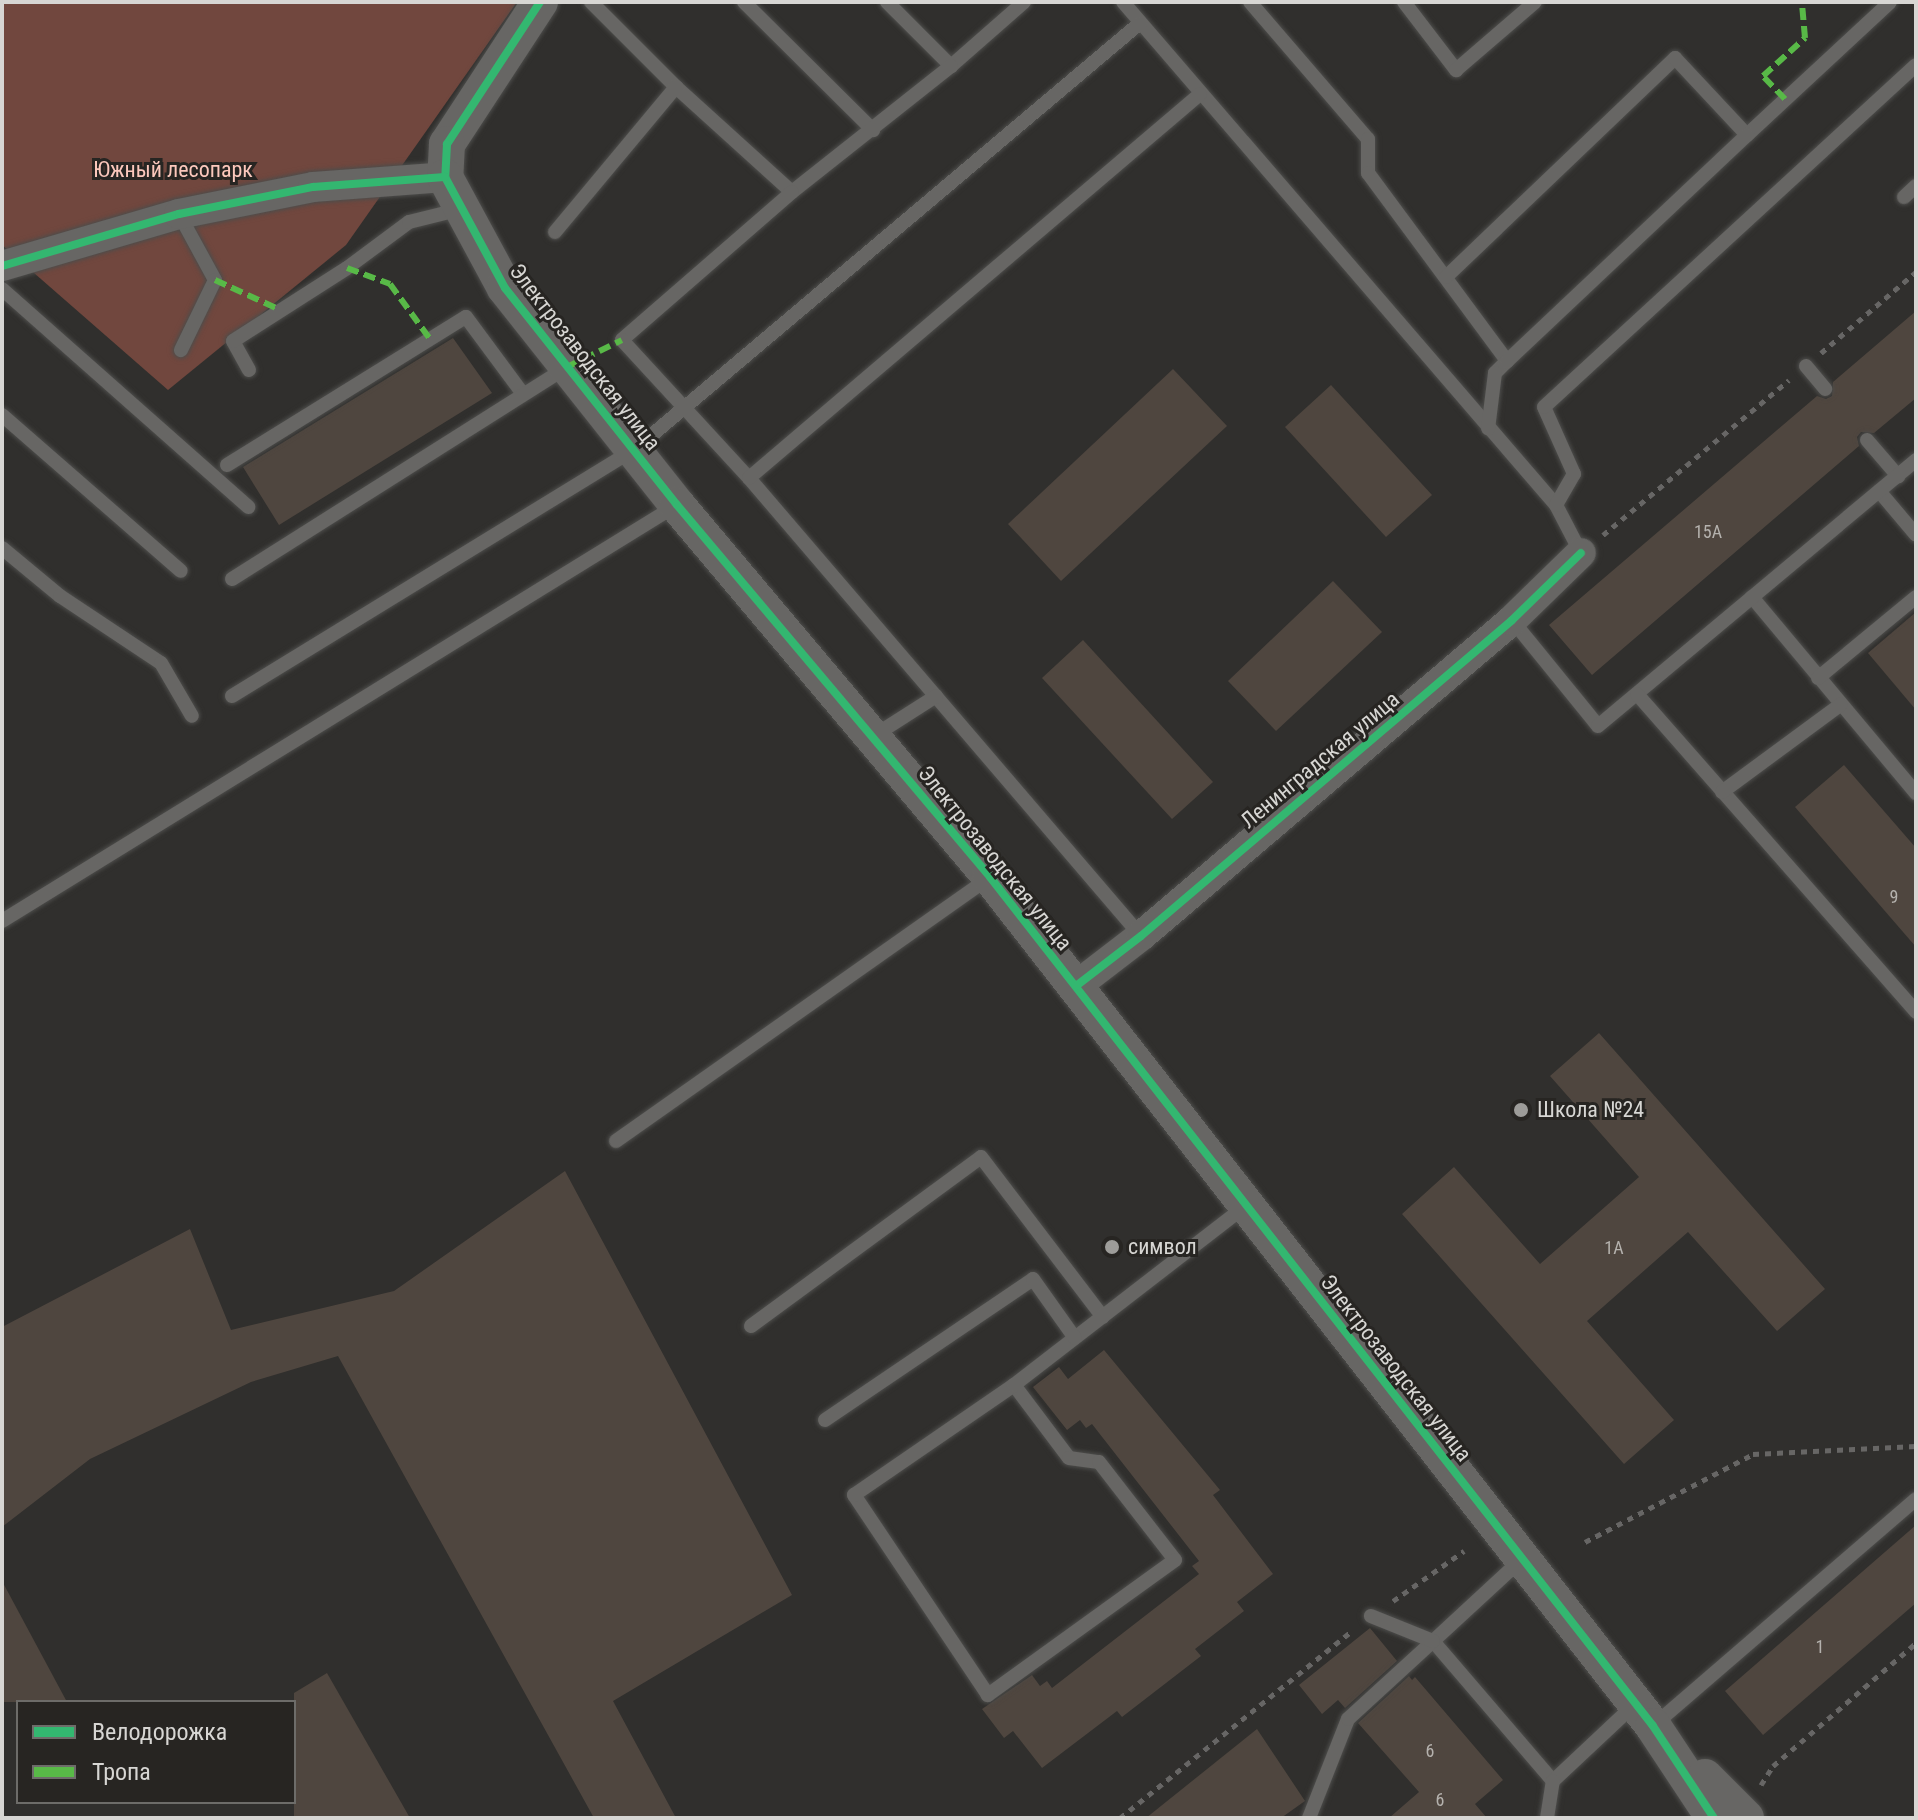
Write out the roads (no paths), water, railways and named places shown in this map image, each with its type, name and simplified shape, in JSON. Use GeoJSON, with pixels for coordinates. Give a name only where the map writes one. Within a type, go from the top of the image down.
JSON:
{"type":"FeatureCollection","features":[{"type":"Feature","properties":{"kind":"street"},"geometry":{"type":"LineString","coordinates":[[2,266],[179,214],[313,187],[445,177],[447,144],[540,2]]}},
{"type":"Feature","properties":{"kind":"street","name":"Электрозаводская улица"},"geometry":{"type":"LineString","coordinates":[[445,177],[505,288],[677,505],[990,877],[1644,1715],[1714,1818]]}},
{"type":"Feature","properties":{"kind":"street","name":"Ленинградская улица"},"geometry":{"type":"LineString","coordinates":[[1076,986],[1141,936],[1512,620],[1581,553]]}},
{"type":"Feature","properties":{"kind":"street","name":"Электрозаводская улица"},"geometry":{"type":"LineString","coordinates":[[1644,1715],[1746,1818]]}},
{"type":"Feature","properties":{"kind":"lane"},"geometry":{"type":"LineString","coordinates":[[591,2],[676,87],[792,192]]}},
{"type":"Feature","properties":{"kind":"lane"},"geometry":{"type":"LineString","coordinates":[[744,2],[873,130]]}},
{"type":"Feature","properties":{"kind":"lane"},"geometry":{"type":"LineString","coordinates":[[887,2],[951,66]]}},
{"type":"Feature","properties":{"kind":"lane"},"geometry":{"type":"LineString","coordinates":[[1024,2],[873,130],[792,192],[622,340],[749,478],[1141,936]]}},
{"type":"Feature","properties":{"kind":"lane"},"geometry":{"type":"LineString","coordinates":[[1123,2],[1556,505],[1581,553]]}},
{"type":"Feature","properties":{"kind":"lane"},"geometry":{"type":"LineString","coordinates":[[1250,2],[1368,139],[1368,173],[1507,361]]}},
{"type":"Feature","properties":{"kind":"lane"},"geometry":{"type":"LineString","coordinates":[[1404,2],[1456,70],[1535,2]]}},
{"type":"Feature","properties":{"kind":"lane"},"geometry":{"type":"LineString","coordinates":[[1488,429],[1495,373],[1890,2]]}},
{"type":"Feature","properties":{"kind":"lane"},"geometry":{"type":"LineString","coordinates":[[232,696],[634,450],[1140,23]]}},
{"type":"Feature","properties":{"kind":"lane"},"geometry":{"type":"LineString","coordinates":[[1446,277],[1675,58],[1747,135]]}},
{"type":"Feature","properties":{"kind":"lane"},"geometry":{"type":"LineString","coordinates":[[1556,505],[1574,474],[1544,407],[1916,65]]}},
{"type":"Feature","properties":{"kind":"lane"},"geometry":{"type":"LineString","coordinates":[[555,232],[676,87]]}},
{"type":"Feature","properties":{"kind":"lane"},"geometry":{"type":"LineString","coordinates":[[749,478],[1200,94]]}},
{"type":"Feature","properties":{"kind":"lane"},"geometry":{"type":"LineString","coordinates":[[1904,197],[1916,186]]}},
{"type":"Feature","properties":{"kind":"lane"},"geometry":{"type":"LineString","coordinates":[[249,370],[233,341],[347,268],[409,222],[461,209]]}},
{"type":"Feature","properties":{"kind":"lane"},"geometry":{"type":"LineString","coordinates":[[179,214],[215,280],[181,350]]}},
{"type":"Feature","properties":{"kind":"lane"},"geometry":{"type":"LineString","coordinates":[[2,289],[248,507]]}},
{"type":"Feature","properties":{"kind":"lane"},"geometry":{"type":"LineString","coordinates":[[227,465],[466,317],[523,394]]}},
{"type":"Feature","properties":{"kind":"lane"},"geometry":{"type":"LineString","coordinates":[[1806,366],[1825,389]]}},
{"type":"Feature","properties":{"kind":"lane"},"geometry":{"type":"LineString","coordinates":[[232,579],[567,367]]}},
{"type":"Feature","properties":{"kind":"lane"},"geometry":{"type":"LineString","coordinates":[[2,415],[181,571]]}},
{"type":"Feature","properties":{"kind":"lane"},"geometry":{"type":"LineString","coordinates":[[1867,440],[1898,476]]}},
{"type":"Feature","properties":{"kind":"lane"},"geometry":{"type":"LineString","coordinates":[[1512,620],[1598,726],[1916,460]]}},
{"type":"Feature","properties":{"kind":"lane"},"geometry":{"type":"LineString","coordinates":[[1879,491],[1916,535]]}},
{"type":"Feature","properties":{"kind":"lane"},"geometry":{"type":"LineString","coordinates":[[2,921],[677,505]]}},
{"type":"Feature","properties":{"kind":"lane"},"geometry":{"type":"LineString","coordinates":[[2,548],[60,596],[161,663],[192,716]]}},
{"type":"Feature","properties":{"kind":"lane"},"geometry":{"type":"LineString","coordinates":[[1752,597],[1840,705],[1914,786]]}},
{"type":"Feature","properties":{"kind":"lane"},"geometry":{"type":"LineString","coordinates":[[1818,678],[1916,597]]}},
{"type":"Feature","properties":{"kind":"lane"},"geometry":{"type":"LineString","coordinates":[[1637,694],[1916,1012]]}},
{"type":"Feature","properties":{"kind":"lane"},"geometry":{"type":"LineString","coordinates":[[872,737],[936,696]]}},
{"type":"Feature","properties":{"kind":"lane"},"geometry":{"type":"LineString","coordinates":[[1722,792],[1840,705]]}},
{"type":"Feature","properties":{"kind":"lane"},"geometry":{"type":"LineString","coordinates":[[616,1141],[990,877]]}},
{"type":"Feature","properties":{"kind":"lane"},"geometry":{"type":"LineString","coordinates":[[751,1326],[981,1157],[1103,1317]]}},
{"type":"Feature","properties":{"kind":"lane"},"geometry":{"type":"LineString","coordinates":[[1014,1385],[1069,1458],[1099,1462],[1175,1560],[988,1695],[854,1495],[1014,1385],[1246,1206]]}},
{"type":"Feature","properties":{"kind":"lane"},"geometry":{"type":"LineString","coordinates":[[825,1420],[1033,1279],[1075,1338]]}},
{"type":"Feature","properties":{"kind":"lane"},"geometry":{"type":"LineString","coordinates":[[1547,1818],[1553,1781],[1644,1715],[1916,1499]]}},
{"type":"Feature","properties":{"kind":"lane"},"geometry":{"type":"LineString","coordinates":[[1309,1818],[1348,1719],[1522,1559]]}},
{"type":"Feature","properties":{"kind":"lane"},"geometry":{"type":"LineString","coordinates":[[1371,1616],[1433,1641],[1553,1781]]}},
{"type":"Feature","properties":{"kind":"place","name":"Школа №24"},"geometry":{"type":"Point","coordinates":[1521,1110]}},
{"type":"Feature","properties":{"kind":"place","name":"символ"},"geometry":{"type":"Point","coordinates":[1112,1247]}},
{"type":"Feature","properties":{"kind":"park label","name":"Южный лесопарк"},"geometry":{"type":"Point","coordinates":[173,170]}}]}
